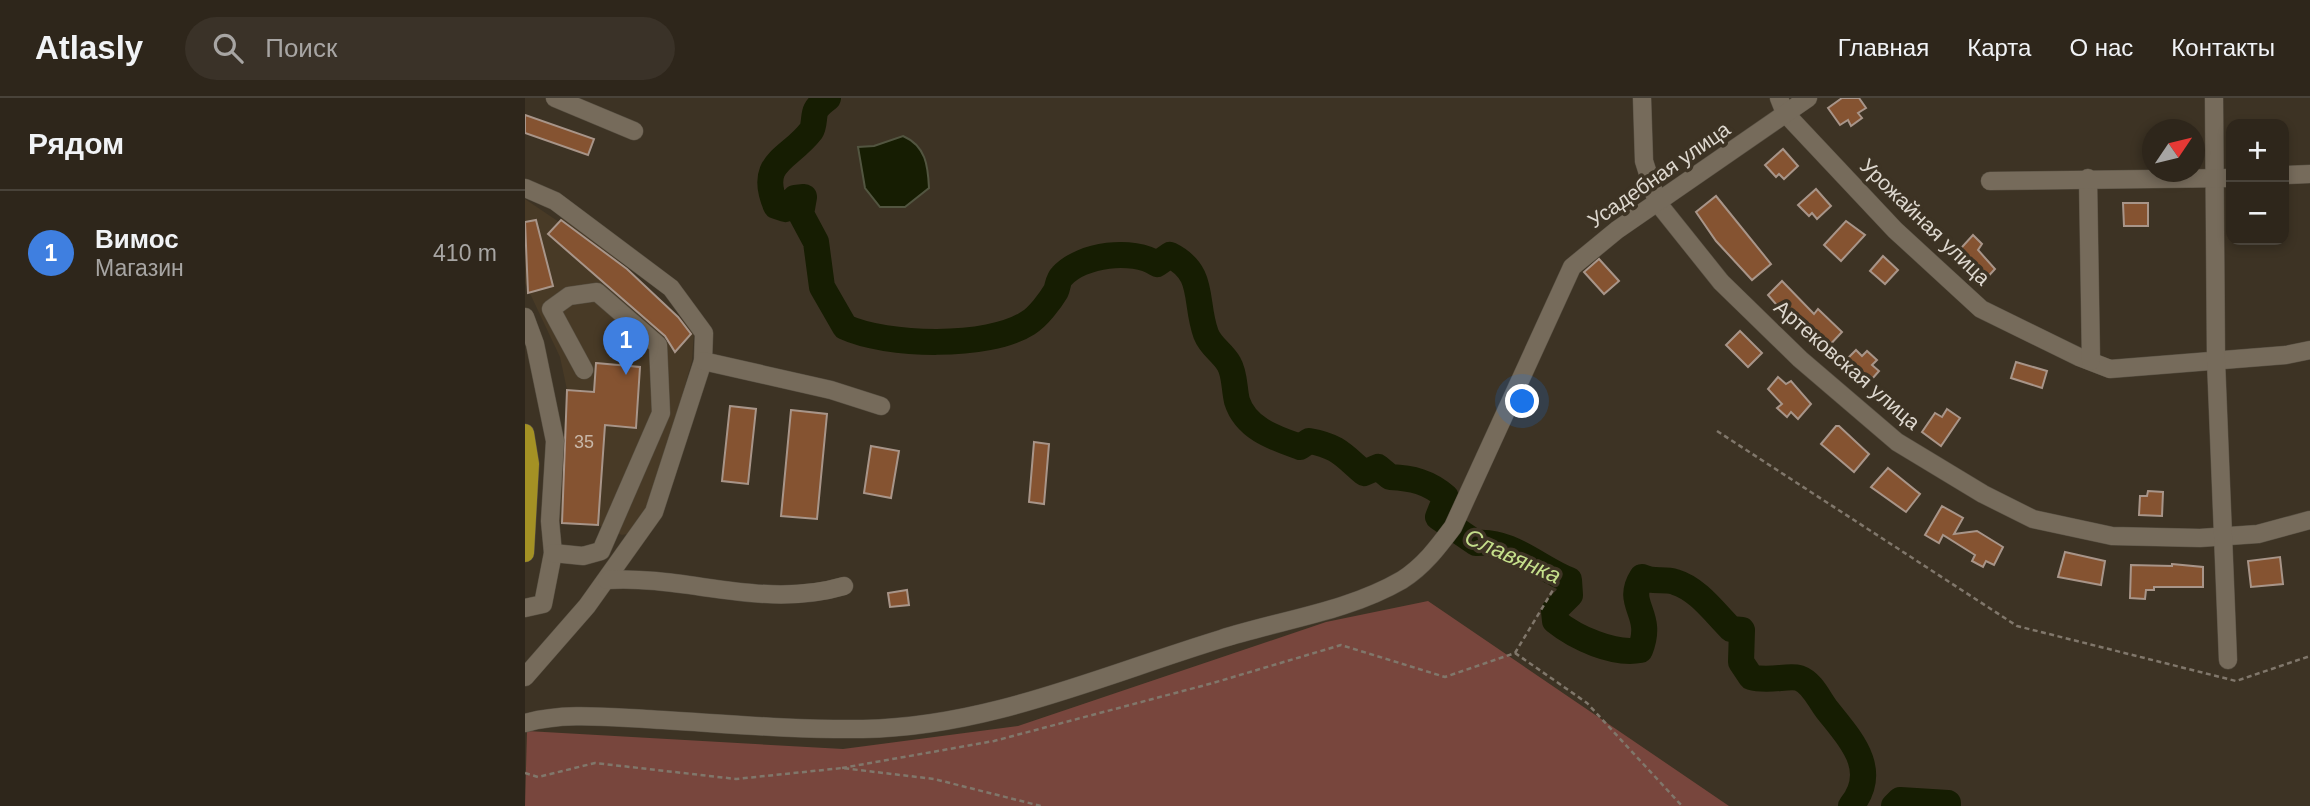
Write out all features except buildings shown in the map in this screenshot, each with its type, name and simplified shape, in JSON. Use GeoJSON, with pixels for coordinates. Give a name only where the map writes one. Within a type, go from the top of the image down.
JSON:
{"type":"FeatureCollection","features":[{"type":"Feature","properties":{"kind":"main road"},"geometry":{"type":"LineString","coordinates":[[525,433],[530,464],[525,553]]}},
{"type":"Feature","properties":{"kind":"lane"},"geometry":{"type":"LineString","coordinates":[[555,98],[634,131]]}},
{"type":"Feature","properties":{"kind":"lane","name":"Артековская улица"},"geometry":{"type":"LineString","coordinates":[[1642,98],[1644,161],[1657,202],[1721,282],[1800,359],[1896,442],[1983,494],[2033,519],[2112,536],[2222,537],[2258,534],[2310,520]]}},
{"type":"Feature","properties":{"kind":"lane","name":"Усадебная улица"},"geometry":{"type":"LineString","coordinates":[[525,723],[545,717],[625,718],[864,729],[968,718],[1053,695],[1223,638],[1327,611],[1401,580],[1431,556],[1453,527],[1572,267],[1782,106],[1808,98]]}},
{"type":"Feature","properties":{"kind":"lane"},"geometry":{"type":"LineString","coordinates":[[2214,98],[2223,178],[2216,361],[2228,660]]}},
{"type":"Feature","properties":{"kind":"lane","name":"Урожайная улица"},"geometry":{"type":"LineString","coordinates":[[1782,106],[1895,230],[1981,309],[2091,361],[2110,369],[2310,350]]}},
{"type":"Feature","properties":{"kind":"lane"},"geometry":{"type":"LineString","coordinates":[[2289,175],[2310,174]]}},
{"type":"Feature","properties":{"kind":"lane"},"geometry":{"type":"LineString","coordinates":[[2088,178],[2091,361]]}},
{"type":"Feature","properties":{"kind":"lane"},"geometry":{"type":"LineString","coordinates":[[1990,181],[2223,178]]}},
{"type":"Feature","properties":{"kind":"lane"},"geometry":{"type":"LineString","coordinates":[[525,188],[555,201],[671,288],[703,333],[703,361],[655,512],[607,580],[525,677]]}},
{"type":"Feature","properties":{"kind":"lane"},"geometry":{"type":"LineString","coordinates":[[553,553],[583,556],[601,551],[661,412],[659,345],[597,292],[569,296],[551,309],[584,370]]}},
{"type":"Feature","properties":{"kind":"lane"},"geometry":{"type":"LineString","coordinates":[[525,317],[535,344],[555,441],[550,521],[553,553],[543,604],[525,608]]}},
{"type":"Feature","properties":{"kind":"lane"},"geometry":{"type":"LineString","coordinates":[[535,344],[564,331]]}},
{"type":"Feature","properties":{"kind":"lane"},"geometry":{"type":"LineString","coordinates":[[703,361],[831,390],[881,406]]}},
{"type":"Feature","properties":{"kind":"lane"},"geometry":{"type":"LineString","coordinates":[[607,580],[632,578],[767,597],[843,586]]}},
{"type":"Feature","properties":{"kind":"path"},"geometry":{"type":"LineString","coordinates":[[1717,431],[2017,626],[2236,681],[2310,656]]}},
{"type":"Feature","properties":{"kind":"path"},"geometry":{"type":"LineString","coordinates":[[525,773],[538,777],[595,763],[736,779],[842,768],[994,741],[1213,683],[1341,645],[1445,677],[1515,653],[1553,590]]}},
{"type":"Feature","properties":{"kind":"path"},"geometry":{"type":"LineString","coordinates":[[1515,653],[1587,704],[1682,806]]}},
{"type":"Feature","properties":{"kind":"path"},"geometry":{"type":"LineString","coordinates":[[842,768],[934,779],[1041,806]]}},
{"type":"Feature","properties":{"kind":"shaded area"},"geometry":{"type":"Polygon","coordinates":[[[903,136],[921,151],[929,188],[905,207],[880,207],[865,188],[858,147],[874,146],[903,136]]]}},
{"type":"Feature","properties":{"kind":"shaded area"},"geometry":{"type":"Polygon","coordinates":[[[525,199],[559,222],[567,213],[694,331],[692,361],[652,501],[633,533],[622,535],[598,525],[558,522],[567,390],[560,357],[525,283],[525,199]]]}},
{"type":"Feature","properties":{"kind":"shaded area"},"geometry":{"type":"Polygon","coordinates":[[[1428,601],[1729,806],[525,806],[527,731],[843,749],[1018,726],[1326,622],[1428,601]]]}},
{"type":"Feature","properties":{"kind":"waterway","name":"Славянка"},"geometry":{"type":"LineString","coordinates":[[828,98],[816,110],[811,131],[778,162],[770,179],[776,206],[785,209],[795,198],[804,197],[801,214],[816,242],[822,287],[845,327],[885,338],[910,341],[963,341],[988,337],[1010,331],[1032,320],[1056,291],[1062,276],[1082,263],[1095,258],[1122,255],[1147,259],[1157,264],[1170,255],[1181,262],[1194,279],[1206,334],[1229,364],[1241,411],[1254,425],[1271,436],[1300,447],[1309,441],[1327,446],[1339,452],[1364,473],[1378,467],[1390,477],[1427,484],[1446,497],[1438,517],[1476,543],[1489,543],[1513,550],[1569,580],[1570,595],[1554,611],[1555,621],[1596,644],[1619,650],[1640,650],[1644,627],[1636,595],[1642,577],[1675,582],[1691,590],[1731,629],[1742,630],[1741,662],[1751,677],[1799,678],[1815,692],[1853,744],[1863,768],[1859,793],[1851,806]]}},
{"type":"Feature","properties":{"kind":"waterway","name":"Славянка"},"geometry":{"type":"LineString","coordinates":[[1894,806],[1900,800],[1948,803],[1948,806]]}},
{"type":"Feature","properties":{"kind":"place","name":"Вимос"},"geometry":{"type":"Point","coordinates":[626,375]}}]}
